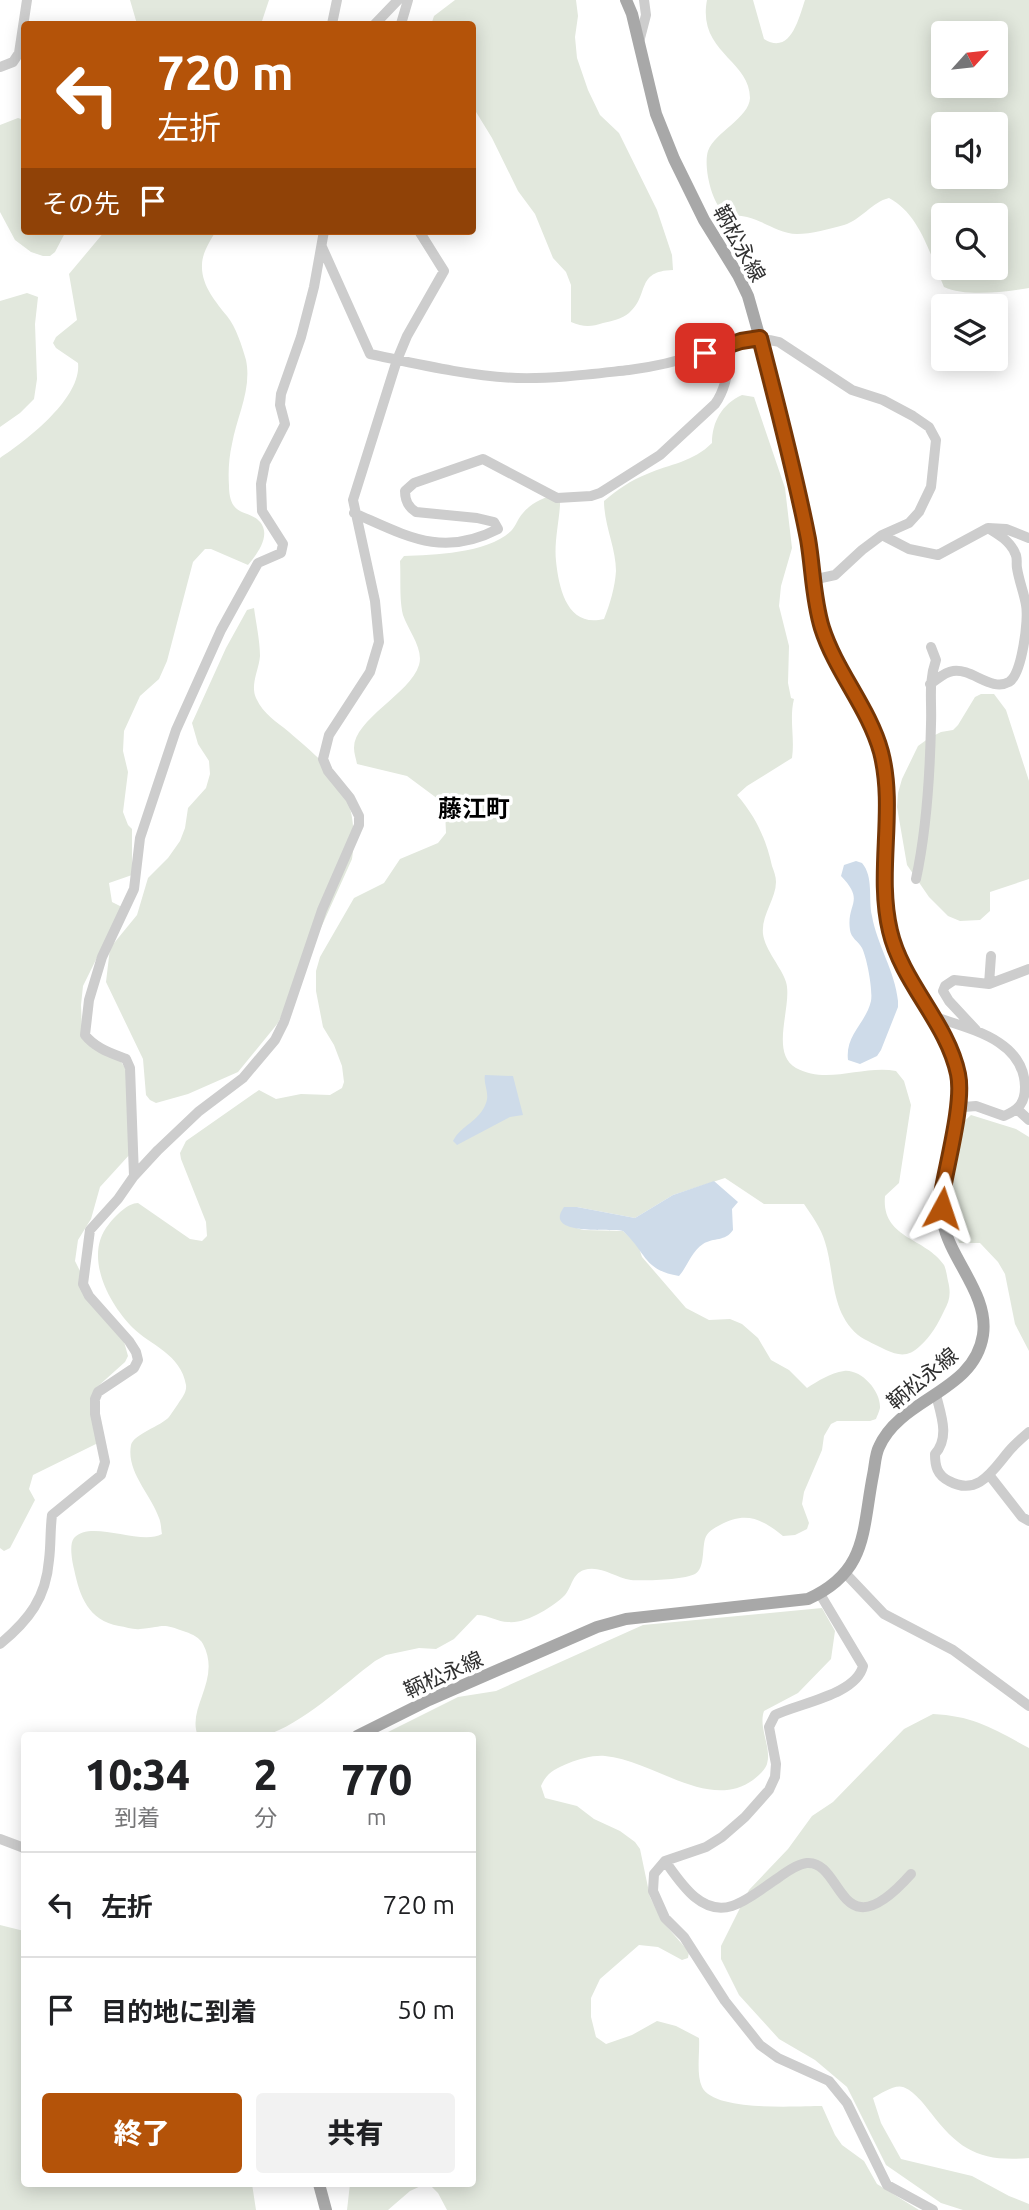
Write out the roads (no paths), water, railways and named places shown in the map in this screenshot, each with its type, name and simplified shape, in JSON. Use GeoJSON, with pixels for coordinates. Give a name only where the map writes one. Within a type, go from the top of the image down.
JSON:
{"type":"FeatureCollection","features":[{"type":"Feature","properties":{"kind":"main road","name":"鞆松永線"},"geometry":{"type":"LineString","coordinates":[[365,1732],[429,1700],[597,1627],[626,1619],[808,1599],[832,1587],[846,1574],[862,1544],[878,1447],[895,1424],[972,1365],[984,1333],[979,1303],[943,1223],[942,1194],[960,1096],[958,1075],[951,1053],[908,976],[890,932],[885,889],[887,784],[880,751],[866,716],[822,628],[812,580],[808,542],[748,296],[704,220],[674,159],[656,114],[626,0]]}},
{"type":"Feature","properties":{"kind":"main road"},"geometry":{"type":"LineString","coordinates":[[320,2187],[326,2210]]}},
{"type":"Feature","properties":{"kind":"street"},"geometry":{"type":"LineString","coordinates":[[24,21],[27,0]]}},
{"type":"Feature","properties":{"kind":"street"},"geometry":{"type":"LineString","coordinates":[[333,21],[337,0]]}},
{"type":"Feature","properties":{"kind":"street"},"geometry":{"type":"LineString","coordinates":[[378,21],[398,0]]}},
{"type":"Feature","properties":{"kind":"street"},"geometry":{"type":"LineString","coordinates":[[402,21],[408,0]]}},
{"type":"Feature","properties":{"kind":"street"},"geometry":{"type":"LineString","coordinates":[[639,42],[646,15],[644,0]]}},
{"type":"Feature","properties":{"kind":"street"},"geometry":{"type":"LineString","coordinates":[[0,67],[13,62],[19,53],[21,40]]}},
{"type":"Feature","properties":{"kind":"street"},"geometry":{"type":"LineString","coordinates":[[134,1176],[130,1068],[126,1059],[106,1051],[85,1035],[89,1000],[102,957],[134,889],[140,838],[176,730],[221,630],[258,563],[281,553],[283,549],[283,544],[262,511],[261,484],[265,463],[285,424],[280,405],[281,394],[301,337],[324,235]]}},
{"type":"Feature","properties":{"kind":"street"},"geometry":{"type":"LineString","coordinates":[[0,1644],[29,1618],[41,1595],[49,1564],[52,1516],[101,1475],[105,1462],[94,1405],[98,1392],[134,1368],[138,1360],[129,1340],[89,1296],[83,1284],[90,1230],[118,1199],[134,1176],[198,1112],[243,1078],[275,1040],[284,1022],[322,910],[359,825],[359,816],[350,798],[328,771],[323,759],[329,735],[370,673],[379,642],[375,601],[353,500],[397,360],[418,314],[444,271],[422,235]]}},
{"type":"Feature","properties":{"kind":"street"},"geometry":{"type":"LineString","coordinates":[[322,247],[370,354],[445,369],[516,378],[570,376],[634,369],[760,338],[779,342],[852,390],[883,400],[929,427],[936,440],[931,488],[919,512],[909,523],[882,535],[862,550],[835,576],[812,580]]}},
{"type":"Feature","properties":{"kind":"street"},"geometry":{"type":"LineString","coordinates":[[354,513],[425,541],[445,544],[478,539],[498,529],[494,522],[416,512],[410,509],[405,491],[414,483],[483,459],[556,498],[600,493],[660,455],[715,404],[722,395],[732,344]]}},
{"type":"Feature","properties":{"kind":"street"},"geometry":{"type":"LineString","coordinates":[[882,535],[909,549],[938,555],[988,528],[1006,529],[1029,538]]}},
{"type":"Feature","properties":{"kind":"street"},"geometry":{"type":"LineString","coordinates":[[930,684],[952,671],[961,671],[1002,684],[1014,677],[1019,667],[1027,605],[1017,568],[1017,556],[1010,544],[988,528]]}},
{"type":"Feature","properties":{"kind":"street"},"geometry":{"type":"LineString","coordinates":[[916,879],[925,841],[932,722],[930,678],[936,660],[931,647]]}},
{"type":"Feature","properties":{"kind":"street"},"geometry":{"type":"LineString","coordinates":[[989,984],[991,956]]}},
{"type":"Feature","properties":{"kind":"street"},"geometry":{"type":"LineString","coordinates":[[978,1032],[949,1001],[943,991],[945,986],[954,980],[989,984],[1029,969]]}},
{"type":"Feature","properties":{"kind":"street"},"geometry":{"type":"LineString","coordinates":[[932,1016],[996,1041],[1016,1055],[1025,1072],[1025,1093],[1018,1110],[1004,1116],[975,1106],[964,1107],[960,1096]]}},
{"type":"Feature","properties":{"kind":"street"},"geometry":{"type":"LineString","coordinates":[[1018,1110],[1029,1120]]}},
{"type":"Feature","properties":{"kind":"street"},"geometry":{"type":"LineString","coordinates":[[936,1395],[944,1437],[942,1446],[935,1454],[935,1464],[941,1476],[952,1483],[968,1486],[990,1476],[1007,1453],[1029,1432]]}},
{"type":"Feature","properties":{"kind":"street"},"geometry":{"type":"LineString","coordinates":[[990,1476],[1022,1517],[1029,1521]]}},
{"type":"Feature","properties":{"kind":"street"},"geometry":{"type":"LineString","coordinates":[[846,1574],[884,1614],[953,1650],[1029,1706]]}},
{"type":"Feature","properties":{"kind":"street"},"geometry":{"type":"LineString","coordinates":[[820,1594],[863,1666],[862,1672],[840,1691],[775,1715],[769,1727],[776,1764],[775,1777],[769,1790],[745,1817],[722,1837],[706,1847],[665,1861],[654,1874],[653,1891],[665,1918],[696,1954],[732,2010],[760,2045],[778,2058],[830,2081],[847,2103],[887,2185],[933,2210]]}},
{"type":"Feature","properties":{"kind":"street"},"geometry":{"type":"LineString","coordinates":[[0,1839],[21,1847]]}},
{"type":"Feature","properties":{"kind":"street"},"geometry":{"type":"LineString","coordinates":[[665,1861],[685,1889],[699,1900],[714,1906],[729,1907],[794,1867],[806,1863],[817,1864],[854,1906],[866,1907],[883,1899],[911,1874]]}},
{"type":"Feature","properties":{"kind":"water"},"geometry":{"type":"Polygon","coordinates":[[[856,861],[862,863],[868,875],[874,927],[898,1001],[881,1050],[877,1056],[860,1064],[848,1060],[848,1051],[871,1001],[871,989],[864,953],[850,930],[854,897],[841,876],[844,865],[856,861]]]}},
{"type":"Feature","properties":{"kind":"water"},"geometry":{"type":"Polygon","coordinates":[[[485,1075],[513,1076],[523,1115],[510,1117],[457,1145],[453,1141],[456,1136],[479,1115],[486,1103],[485,1075]]]}},
{"type":"Feature","properties":{"kind":"water"},"geometry":{"type":"Polygon","coordinates":[[[714,1181],[738,1202],[732,1209],[733,1230],[723,1238],[699,1247],[679,1276],[658,1270],[646,1260],[623,1231],[570,1227],[562,1223],[560,1217],[564,1207],[577,1207],[635,1218],[673,1195],[714,1181]]]}},
{"type":"Feature","properties":{"kind":"district","name":"藤江町"},"geometry":{"type":"Point","coordinates":[474,808]}}]}
